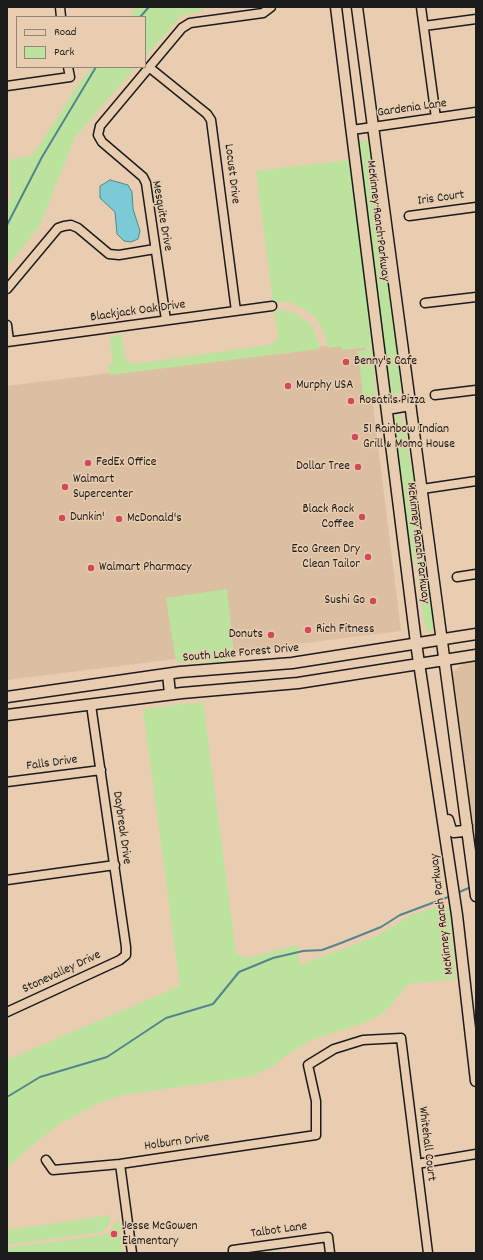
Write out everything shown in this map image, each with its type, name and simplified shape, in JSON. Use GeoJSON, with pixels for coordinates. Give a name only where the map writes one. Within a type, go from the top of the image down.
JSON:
{"type":"FeatureCollection","features":[{"type":"Feature","properties":{"kind":"main road","name":"McKinney Ranch Parkway"},"geometry":{"type":"LineString","coordinates":[[336,7],[416,643],[452,876],[476,1081]]}},
{"type":"Feature","properties":{"kind":"main road","name":"McKinney Ranch Parkway"},"geometry":{"type":"LineString","coordinates":[[358,7],[422,489],[440,640],[476,896]]}},
{"type":"Feature","properties":{"kind":"main road"},"geometry":{"type":"LineString","coordinates":[[387,409],[410,405]]}},
{"type":"Feature","properties":{"kind":"main road","name":"South Lake Forest Drive"},"geometry":{"type":"LineString","coordinates":[[7,697],[168,674],[292,663],[476,634]]}},
{"type":"Feature","properties":{"kind":"main road"},"geometry":{"type":"LineString","coordinates":[[7,715],[170,694],[298,683],[476,655]]}},
{"type":"Feature","properties":{"kind":"main road"},"geometry":{"type":"LineString","coordinates":[[168,674],[170,694]]}},
{"type":"Feature","properties":{"kind":"main road"},"geometry":{"type":"LineString","coordinates":[[441,797],[451,830],[454,832],[461,832],[467,826]]}},
{"type":"Feature","properties":{"kind":"street"},"geometry":{"type":"LineString","coordinates":[[421,7],[436,118]]}},
{"type":"Feature","properties":{"kind":"street"},"geometry":{"type":"LineString","coordinates":[[150,68],[182,28],[190,23],[263,13],[271,8]]}},
{"type":"Feature","properties":{"kind":"street"},"geometry":{"type":"LineString","coordinates":[[424,26],[476,19]]}},
{"type":"Feature","properties":{"kind":"street"},"geometry":{"type":"LineString","coordinates":[[7,86],[70,77],[68,68]]}},
{"type":"Feature","properties":{"kind":"street","name":"Mesquite Drive"},"geometry":{"type":"LineString","coordinates":[[150,68],[100,126],[98,135],[102,142],[143,177],[146,184],[166,320]]}},
{"type":"Feature","properties":{"kind":"street","name":"Locust Drive"},"geometry":{"type":"LineString","coordinates":[[150,68],[207,114],[211,120],[236,311]]}},
{"type":"Feature","properties":{"kind":"street","name":"Gardenia Lane"},"geometry":{"type":"LineString","coordinates":[[352,130],[476,112]]}},
{"type":"Feature","properties":{"kind":"street","name":"Iris Court"},"geometry":{"type":"LineString","coordinates":[[409,216],[476,207]]}},
{"type":"Feature","properties":{"kind":"street"},"geometry":{"type":"LineString","coordinates":[[7,289],[58,228],[64,226],[71,225],[78,228],[109,254],[119,255],[155,249]]}},
{"type":"Feature","properties":{"kind":"street"},"geometry":{"type":"LineString","coordinates":[[425,303],[476,297]]}},
{"type":"Feature","properties":{"kind":"street","name":"Blackjack Oak Drive"},"geometry":{"type":"LineString","coordinates":[[8,341],[272,306]]}},
{"type":"Feature","properties":{"kind":"street"},"geometry":{"type":"LineString","coordinates":[[7,325],[8,341]]}},
{"type":"Feature","properties":{"kind":"street"},"geometry":{"type":"LineString","coordinates":[[435,395],[476,390]]}},
{"type":"Feature","properties":{"kind":"street"},"geometry":{"type":"LineString","coordinates":[[422,489],[476,481]]}},
{"type":"Feature","properties":{"kind":"street"},"geometry":{"type":"LineString","coordinates":[[457,577],[476,574]]}},
{"type":"Feature","properties":{"kind":"street","name":"Daybreak Drive"},"geometry":{"type":"LineString","coordinates":[[91,705],[126,955]]}},
{"type":"Feature","properties":{"kind":"street","name":"Falls Drive"},"geometry":{"type":"LineString","coordinates":[[7,782],[100,770]]}},
{"type":"Feature","properties":{"kind":"street"},"geometry":{"type":"LineString","coordinates":[[7,880],[114,864]]}},
{"type":"Feature","properties":{"kind":"street","name":"Stonevalley Drive"},"geometry":{"type":"LineString","coordinates":[[7,1012],[120,960],[126,955]]}},
{"type":"Feature","properties":{"kind":"street","name":"Whitehall Court"},"geometry":{"type":"LineString","coordinates":[[316,1135],[316,1101],[308,1065],[334,1049],[363,1040],[401,1038],[428,1253]]}},
{"type":"Feature","properties":{"kind":"street","name":"Holburn Drive"},"geometry":{"type":"LineString","coordinates":[[46,1160],[53,1170],[120,1164],[316,1135]]}},
{"type":"Feature","properties":{"kind":"street"},"geometry":{"type":"LineString","coordinates":[[417,1164],[476,1154]]}},
{"type":"Feature","properties":{"kind":"street"},"geometry":{"type":"LineString","coordinates":[[120,1164],[132,1253]]}},
{"type":"Feature","properties":{"kind":"street","name":"Talbot Lane"},"geometry":{"type":"LineString","coordinates":[[233,1251],[328,1237],[330,1253]]}},
{"type":"Feature","properties":{"kind":"shaded area"},"geometry":{"type":"Polygon","coordinates":[[[365,341],[401,631],[7,680],[7,386],[365,341]]]}},
{"type":"Feature","properties":{"kind":"shaded area"},"geometry":{"type":"Polygon","coordinates":[[[476,661],[476,845],[452,673],[463,663],[476,661]]]}},
{"type":"Feature","properties":{"kind":"green space"},"geometry":{"type":"Polygon","coordinates":[[[136,7],[203,7],[204,11],[182,15],[146,56],[146,16],[132,16],[136,7]]]}},
{"type":"Feature","properties":{"kind":"green space"},"geometry":{"type":"Polygon","coordinates":[[[91,68],[135,68],[75,137],[39,227],[7,267],[7,204],[11,198],[9,160],[33,155],[80,82],[91,68]]]}},
{"type":"Feature","properties":{"kind":"green space"},"geometry":{"type":"Polygon","coordinates":[[[360,141],[369,141],[372,146],[402,387],[399,394],[394,395],[391,392],[390,386],[358,149],[360,141]]]}},
{"type":"Feature","properties":{"kind":"green space"},"geometry":{"type":"Polygon","coordinates":[[[350,160],[373,336],[370,336],[372,347],[342,350],[341,346],[328,348],[325,334],[316,318],[305,310],[290,302],[273,302],[256,171],[350,160]]]}},
{"type":"Feature","properties":{"kind":"green space"},"geometry":{"type":"Polygon","coordinates":[[[283,310],[295,313],[312,325],[320,349],[110,375],[108,366],[112,363],[112,357],[110,337],[121,334],[125,358],[133,364],[269,345],[276,341],[278,336],[274,311],[283,310]]]}},
{"type":"Feature","properties":{"kind":"green space"},"geometry":{"type":"Polygon","coordinates":[[[373,349],[376,400],[374,403],[364,405],[358,351],[373,349]]]}},
{"type":"Feature","properties":{"kind":"green space"},"geometry":{"type":"Polygon","coordinates":[[[398,414],[402,419],[405,428],[408,451],[418,495],[434,622],[432,631],[429,632],[426,629],[423,616],[416,565],[407,538],[398,469],[395,422],[398,414]]]}},
{"type":"Feature","properties":{"kind":"green space"},"geometry":{"type":"Polygon","coordinates":[[[227,589],[234,654],[232,659],[221,662],[210,661],[180,663],[175,657],[166,598],[227,589]]]}},
{"type":"Feature","properties":{"kind":"green space"},"geometry":{"type":"Polygon","coordinates":[[[203,702],[236,954],[248,958],[297,945],[300,965],[375,937],[410,916],[436,907],[449,907],[456,979],[408,984],[393,1003],[380,1015],[366,1022],[314,1039],[289,1053],[275,1065],[253,1076],[123,1095],[99,1103],[59,1124],[24,1152],[7,1169],[7,1060],[180,986],[143,709],[203,702]]]}},
{"type":"Feature","properties":{"kind":"green space"},"geometry":{"type":"Polygon","coordinates":[[[111,1215],[109,1225],[101,1232],[7,1245],[7,1230],[111,1215]]]}},
{"type":"Feature","properties":{"kind":"green space","name":"Jesse McGowen Elementary"},"geometry":{"type":"Polygon","coordinates":[[[119,1219],[123,1253],[7,1253],[7,1248],[103,1235],[108,1233],[119,1219]]]}},
{"type":"Feature","properties":{"kind":"water"},"geometry":{"type":"Polygon","coordinates":[[[110,180],[128,185],[132,192],[133,209],[140,231],[138,239],[131,242],[124,241],[117,234],[115,212],[100,198],[100,186],[110,180]]]}},
{"type":"Feature","properties":{"kind":"waterway"},"geometry":{"type":"LineString","coordinates":[[141,16],[149,7]]}},
{"type":"Feature","properties":{"kind":"waterway"},"geometry":{"type":"LineString","coordinates":[[7,225],[42,157],[95,68]]}},
{"type":"Feature","properties":{"kind":"waterway"},"geometry":{"type":"LineString","coordinates":[[457,893],[471,887]]}},
{"type":"Feature","properties":{"kind":"waterway"},"geometry":{"type":"LineString","coordinates":[[7,1097],[40,1077],[107,1057],[166,1018],[213,1004],[239,972],[273,958],[303,951],[322,950],[381,927],[400,915],[451,896]]}},
{"type":"Feature","properties":{"kind":"place","name":"Benny's Cafe"},"geometry":{"type":"Point","coordinates":[346,362]}},
{"type":"Feature","properties":{"kind":"place","name":"Murphy USA"},"geometry":{"type":"Point","coordinates":[288,386]}},
{"type":"Feature","properties":{"kind":"place","name":"Rosati's Pizza"},"geometry":{"type":"Point","coordinates":[351,401]}},
{"type":"Feature","properties":{"kind":"place","name":"51 Rainbow Indian Grill & Momo House"},"geometry":{"type":"Point","coordinates":[355,437]}},
{"type":"Feature","properties":{"kind":"place","name":"FedEx Office"},"geometry":{"type":"Point","coordinates":[88,463]}},
{"type":"Feature","properties":{"kind":"place","name":"Dollar Tree"},"geometry":{"type":"Point","coordinates":[358,467]}},
{"type":"Feature","properties":{"kind":"place","name":"Walmart Supercenter"},"geometry":{"type":"Point","coordinates":[65,487]}},
{"type":"Feature","properties":{"kind":"place","name":"Black Rock Coffee"},"geometry":{"type":"Point","coordinates":[362,517]}},
{"type":"Feature","properties":{"kind":"place","name":"Dunkin'"},"geometry":{"type":"Point","coordinates":[62,518]}},
{"type":"Feature","properties":{"kind":"place","name":"McDonald's"},"geometry":{"type":"Point","coordinates":[119,519]}},
{"type":"Feature","properties":{"kind":"place","name":"Eco Green Dry Clean Tailor"},"geometry":{"type":"Point","coordinates":[368,557]}},
{"type":"Feature","properties":{"kind":"place","name":"Walmart Pharmacy"},"geometry":{"type":"Point","coordinates":[91,568]}},
{"type":"Feature","properties":{"kind":"place","name":"Sushi Go"},"geometry":{"type":"Point","coordinates":[373,601]}},
{"type":"Feature","properties":{"kind":"place","name":"Rich Fitness"},"geometry":{"type":"Point","coordinates":[308,630]}},
{"type":"Feature","properties":{"kind":"place","name":"Donuts"},"geometry":{"type":"Point","coordinates":[271,635]}},
{"type":"Feature","properties":{"kind":"place","name":"Jesse McGowen Elementary"},"geometry":{"type":"Point","coordinates":[114,1234]}}]}
